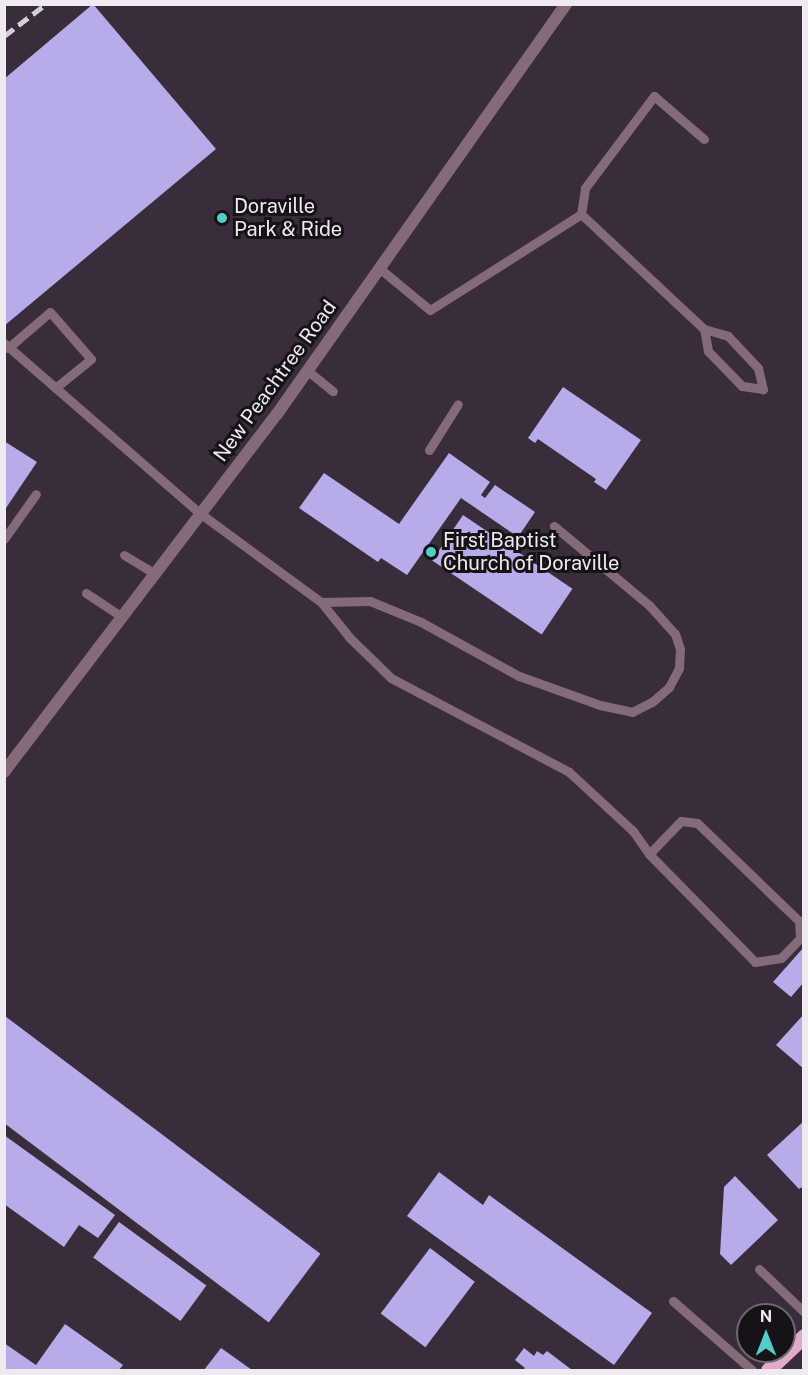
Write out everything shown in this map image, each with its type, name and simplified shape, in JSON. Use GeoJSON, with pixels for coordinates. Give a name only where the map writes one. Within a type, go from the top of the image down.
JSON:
{"type":"FeatureCollection","features":[{"type":"Feature","properties":{"kind":"main road"},"geometry":{"type":"LineString","coordinates":[[768,1371],[804,1336]]}},
{"type":"Feature","properties":{"kind":"street","name":"New Peachtree Road"},"geometry":{"type":"LineString","coordinates":[[4,772],[308,371],[566,4]]}},
{"type":"Feature","properties":{"kind":"lane"},"geometry":{"type":"LineString","coordinates":[[379,268],[430,310],[580,214],[585,188],[654,96],[704,139]]}},
{"type":"Feature","properties":{"kind":"lane"},"geometry":{"type":"LineString","coordinates":[[580,214],[704,329],[728,336],[758,368],[763,389],[742,386],[708,351],[704,329]]}},
{"type":"Feature","properties":{"kind":"lane"},"geometry":{"type":"LineString","coordinates":[[55,388],[91,359],[50,312],[6,346],[201,514],[321,602],[350,638],[391,678],[569,772],[633,831],[649,854],[755,962],[781,958],[800,938],[799,921],[697,823],[681,820],[649,854]]}},
{"type":"Feature","properties":{"kind":"lane"},"geometry":{"type":"LineString","coordinates":[[308,371],[333,391]]}},
{"type":"Feature","properties":{"kind":"lane"},"geometry":{"type":"LineString","coordinates":[[429,450],[458,404]]}},
{"type":"Feature","properties":{"kind":"lane"},"geometry":{"type":"LineString","coordinates":[[4,538],[36,494]]}},
{"type":"Feature","properties":{"kind":"lane"},"geometry":{"type":"LineString","coordinates":[[321,602],[370,600],[421,622],[519,676],[600,705],[632,712],[652,702],[669,687],[679,668],[680,649],[675,634],[650,606],[554,526]]}},
{"type":"Feature","properties":{"kind":"lane"},"geometry":{"type":"LineString","coordinates":[[124,555],[156,574]]}},
{"type":"Feature","properties":{"kind":"lane"},"geometry":{"type":"LineString","coordinates":[[86,593],[122,617]]}},
{"type":"Feature","properties":{"kind":"lane"},"geometry":{"type":"LineString","coordinates":[[759,1269],[804,1312]]}},
{"type":"Feature","properties":{"kind":"lane"},"geometry":{"type":"LineString","coordinates":[[673,1301],[752,1371]]}},
{"type":"Feature","properties":{"kind":"shaded area"},"geometry":{"type":"Polygon","coordinates":[[[5,5],[803,5],[803,1370],[5,1370],[5,5]]]}},
{"type":"Feature","properties":{"kind":"building"},"geometry":{"type":"Polygon","coordinates":[[[93,4],[216,149],[4,326],[4,79],[93,4]]]}},
{"type":"Feature","properties":{"kind":"building"},"geometry":{"type":"Polygon","coordinates":[[[563,387],[641,440],[606,490],[594,482],[596,479],[538,439],[535,443],[528,438],[563,387]]]}},
{"type":"Feature","properties":{"kind":"building"},"geometry":{"type":"Polygon","coordinates":[[[4,441],[37,462],[4,511],[4,441]]]}},
{"type":"Feature","properties":{"kind":"building"},"geometry":{"type":"Polygon","coordinates":[[[449,453],[490,482],[481,495],[485,498],[495,485],[535,512],[518,537],[461,498],[407,575],[381,558],[378,562],[299,508],[324,473],[399,524],[449,453]]]}},
{"type":"Feature","properties":{"kind":"building"},"geometry":{"type":"Polygon","coordinates":[[[463,515],[572,589],[542,634],[432,561],[463,515]]]}},
{"type":"Feature","properties":{"kind":"building"},"geometry":{"type":"Polygon","coordinates":[[[804,947],[804,982],[791,997],[773,982],[804,947]]]}},
{"type":"Feature","properties":{"kind":"building"},"geometry":{"type":"Polygon","coordinates":[[[804,1014],[804,1069],[776,1045],[804,1014]]]}},
{"type":"Feature","properties":{"kind":"building"},"geometry":{"type":"Polygon","coordinates":[[[5,1016],[320,1254],[269,1322],[4,1123],[5,1016]]]}},
{"type":"Feature","properties":{"kind":"building"},"geometry":{"type":"Polygon","coordinates":[[[804,1121],[804,1186],[799,1189],[767,1155],[804,1121]]]}},
{"type":"Feature","properties":{"kind":"building"},"geometry":{"type":"Polygon","coordinates":[[[4,1135],[115,1215],[98,1238],[79,1225],[64,1247],[4,1204],[4,1135]]]}},
{"type":"Feature","properties":{"kind":"building"},"geometry":{"type":"Polygon","coordinates":[[[439,1172],[483,1205],[489,1195],[652,1313],[614,1365],[407,1216],[439,1172]]]}},
{"type":"Feature","properties":{"kind":"building"},"geometry":{"type":"Polygon","coordinates":[[[735,1176],[778,1220],[731,1265],[720,1254],[724,1187],[735,1176]]]}},
{"type":"Feature","properties":{"kind":"building"},"geometry":{"type":"Polygon","coordinates":[[[119,1222],[206,1285],[181,1321],[93,1258],[119,1222]]]}},
{"type":"Feature","properties":{"kind":"building"},"geometry":{"type":"Polygon","coordinates":[[[430,1248],[475,1282],[425,1347],[381,1313],[430,1248]]]}},
{"type":"Feature","properties":{"kind":"building"},"geometry":{"type":"Polygon","coordinates":[[[65,1324],[123,1365],[119,1370],[4,1370],[4,1343],[36,1365],[65,1324]]]}},
{"type":"Feature","properties":{"kind":"building"},"geometry":{"type":"Polygon","coordinates":[[[221,1348],[252,1370],[204,1370],[221,1348]]]}},
{"type":"Feature","properties":{"kind":"building"},"geometry":{"type":"Polygon","coordinates":[[[524,1348],[534,1356],[537,1351],[543,1355],[547,1351],[572,1370],[523,1370],[525,1368],[515,1360],[524,1348]]]}},
{"type":"Feature","properties":{"kind":"railway"},"geometry":{"type":"LineString","coordinates":[[4,36],[46,4]]}},
{"type":"Feature","properties":{"kind":"place","name":"Doraville Park & Ride"},"geometry":{"type":"Point","coordinates":[222,218]}},
{"type":"Feature","properties":{"kind":"place","name":"First Baptist Church of Doraville"},"geometry":{"type":"Point","coordinates":[431,552]}}]}
